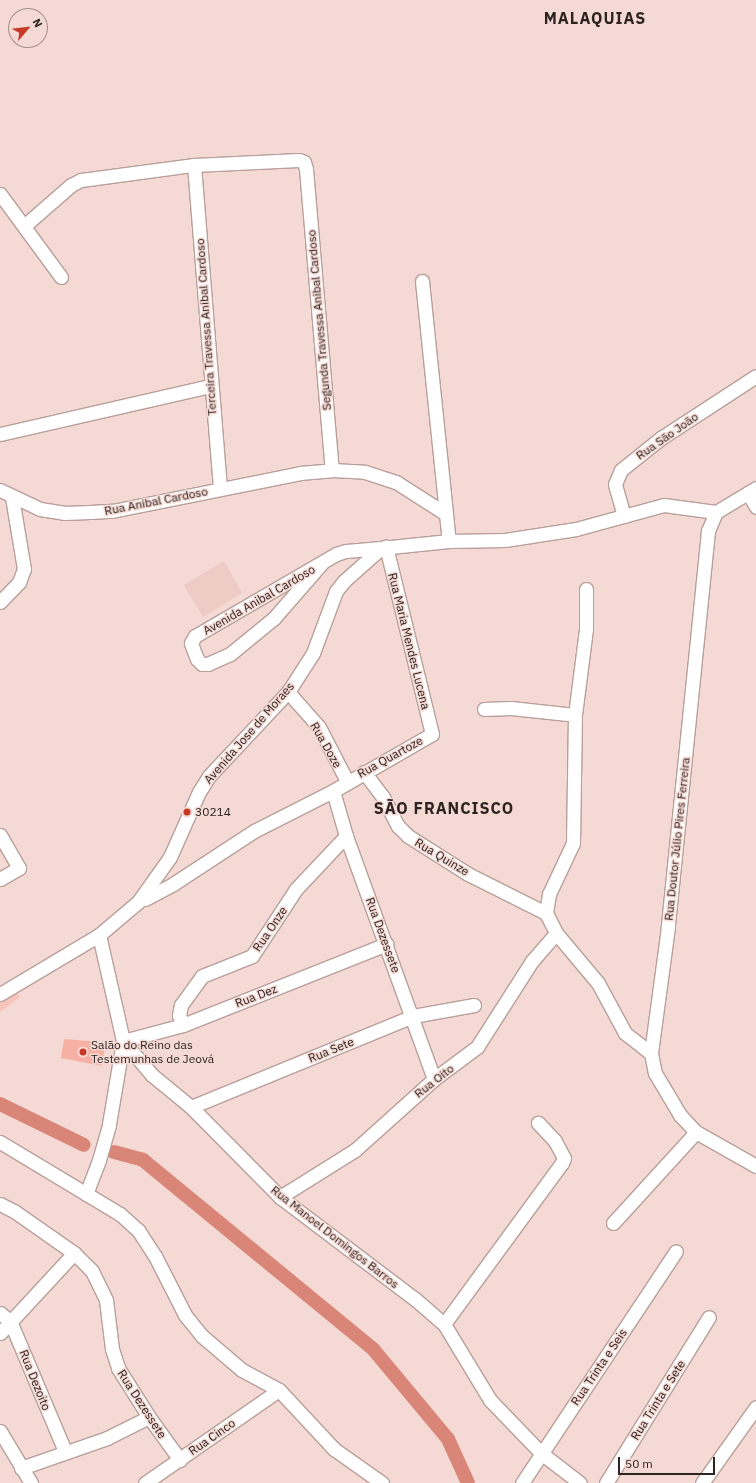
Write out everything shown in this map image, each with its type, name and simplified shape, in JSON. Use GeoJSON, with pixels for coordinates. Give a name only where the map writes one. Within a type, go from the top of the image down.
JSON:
{"type":"FeatureCollection","features":[{"type":"Feature","properties":{"kind":"street","name":"Segunda Travessa Anibal Cardoso"},"geometry":{"type":"LineString","coordinates":[[194,165],[299,160],[304,162],[306,169],[332,470]]}},
{"type":"Feature","properties":{"kind":"street"},"geometry":{"type":"LineString","coordinates":[[24,226],[70,185],[81,180],[194,165]]}},
{"type":"Feature","properties":{"kind":"street","name":"Terceira Travessa Anibal Cardoso"},"geometry":{"type":"LineString","coordinates":[[194,165],[210,386],[220,488]]}},
{"type":"Feature","properties":{"kind":"street"},"geometry":{"type":"LineString","coordinates":[[0,194],[61,277]]}},
{"type":"Feature","properties":{"kind":"street"},"geometry":{"type":"LineString","coordinates":[[422,281],[449,541]]}},
{"type":"Feature","properties":{"kind":"street","name":"Rua São João"},"geometry":{"type":"LineString","coordinates":[[624,516],[615,484],[621,470],[661,438],[756,376]]}},
{"type":"Feature","properties":{"kind":"street"},"geometry":{"type":"LineString","coordinates":[[0,434],[210,386]]}},
{"type":"Feature","properties":{"kind":"street","name":"Rua Anibal Cardoso"},"geometry":{"type":"LineString","coordinates":[[0,490],[40,509],[64,513],[112,511],[300,473],[332,470],[382,476],[446,514]]}},
{"type":"Feature","properties":{"kind":"street"},"geometry":{"type":"LineString","coordinates":[[384,548],[449,541],[505,540],[576,529],[664,505],[716,512],[752,491],[756,507]]}},
{"type":"Feature","properties":{"kind":"street"},"geometry":{"type":"LineString","coordinates":[[0,602],[19,582],[24,569],[12,497]]}},
{"type":"Feature","properties":{"kind":"street","name":"Rua Doutor Júlio Pires Ferreira"},"geometry":{"type":"LineString","coordinates":[[716,512],[708,531],[668,927],[651,1053],[655,1073],[665,1094],[680,1116],[696,1132],[755,1164]]}},
{"type":"Feature","properties":{"kind":"street","name":"Avenida Anibal Cardoso"},"geometry":{"type":"LineString","coordinates":[[321,564],[274,618],[230,654],[208,664],[202,664],[197,659],[191,643],[195,636],[321,564],[346,551],[384,548]]}},
{"type":"Feature","properties":{"kind":"street","name":"Avenida Jose de Moraes"},"geometry":{"type":"LineString","coordinates":[[0,994],[99,935],[138,902],[170,856],[199,792],[209,776],[288,692],[313,653],[336,592],[344,581],[384,548]]}},
{"type":"Feature","properties":{"kind":"street","name":"Rua Maria Mendes Lucena"},"geometry":{"type":"LineString","coordinates":[[384,548],[432,734]]}},
{"type":"Feature","properties":{"kind":"street"},"geometry":{"type":"LineString","coordinates":[[586,589],[586,629],[575,715],[573,843],[550,894],[546,913],[556,932],[598,983],[627,1035],[651,1053]]}},
{"type":"Feature","properties":{"kind":"street","name":"Rua Doze"},"geometry":{"type":"LineString","coordinates":[[288,692],[319,727],[347,781]]}},
{"type":"Feature","properties":{"kind":"street"},"geometry":{"type":"LineString","coordinates":[[484,709],[511,708],[575,715]]}},
{"type":"Feature","properties":{"kind":"street","name":"Rua Quartoze"},"geometry":{"type":"LineString","coordinates":[[138,902],[173,884],[254,831],[333,791],[347,781],[432,734]]}},
{"type":"Feature","properties":{"kind":"street","name":"Rua Quinze"},"geometry":{"type":"LineString","coordinates":[[364,772],[383,796],[398,826],[413,841],[468,874],[546,913]]}},
{"type":"Feature","properties":{"kind":"street","name":"Rua Dezessete"},"geometry":{"type":"LineString","coordinates":[[333,791],[346,836],[387,944],[434,1078]]}},
{"type":"Feature","properties":{"kind":"street"},"geometry":{"type":"LineString","coordinates":[[0,835],[19,868],[0,879]]}},
{"type":"Feature","properties":{"kind":"street","name":"Rua Onze"},"geometry":{"type":"LineString","coordinates":[[182,1025],[179,1015],[181,1005],[202,976],[252,956],[296,889],[346,836]]}},
{"type":"Feature","properties":{"kind":"street","name":"Rua Oito"},"geometry":{"type":"LineString","coordinates":[[280,1197],[355,1150],[434,1078],[477,1047],[532,961],[556,932]]}},
{"type":"Feature","properties":{"kind":"street","name":"Rua Manoel Domingos Barros"},"geometry":{"type":"LineString","coordinates":[[99,935],[123,1042],[152,1075],[191,1106],[280,1197],[415,1299],[444,1324],[490,1400],[541,1453],[580,1483]]}},
{"type":"Feature","properties":{"kind":"street","name":"Rua Dez"},"geometry":{"type":"LineString","coordinates":[[123,1042],[182,1025],[387,944]]}},
{"type":"Feature","properties":{"kind":"street","name":"Rua Sete"},"geometry":{"type":"LineString","coordinates":[[191,1106],[413,1016],[474,1006]]}},
{"type":"Feature","properties":{"kind":"street"},"geometry":{"type":"LineString","coordinates":[[86,1194],[99,1160],[109,1124],[123,1042]]}},
{"type":"Feature","properties":{"kind":"street"},"geometry":{"type":"LineString","coordinates":[[444,1324],[562,1163],[564,1158],[555,1141],[538,1123]]}},
{"type":"Feature","properties":{"kind":"street"},"geometry":{"type":"LineString","coordinates":[[612,1223],[696,1132]]}},
{"type":"Feature","properties":{"kind":"street"},"geometry":{"type":"LineString","coordinates":[[0,1142],[120,1214],[138,1230],[168,1279],[185,1315],[202,1336],[242,1370],[278,1390],[334,1449],[382,1483]]}},
{"type":"Feature","properties":{"kind":"street","name":"Rua Dezessete"},"geometry":{"type":"LineString","coordinates":[[0,1204],[14,1211],[74,1253],[92,1271],[101,1284],[106,1300],[114,1358],[149,1417],[180,1460]]}},
{"type":"Feature","properties":{"kind":"street","name":"Rua Trinta e Seis"},"geometry":{"type":"LineString","coordinates":[[522,1483],[676,1251]]}},
{"type":"Feature","properties":{"kind":"street"},"geometry":{"type":"LineString","coordinates":[[0,1333],[5,1317],[74,1253]]}},
{"type":"Feature","properties":{"kind":"street","name":"Rua Dezoito"},"geometry":{"type":"LineString","coordinates":[[5,1317],[65,1451]]}},
{"type":"Feature","properties":{"kind":"street","name":"Rua Trinta e Sete"},"geometry":{"type":"LineString","coordinates":[[606,1483],[709,1317]]}},
{"type":"Feature","properties":{"kind":"street","name":"Rua Cinco"},"geometry":{"type":"LineString","coordinates":[[145,1483],[180,1460],[278,1390]]}},
{"type":"Feature","properties":{"kind":"street"},"geometry":{"type":"LineString","coordinates":[[702,1483],[756,1407]]}},
{"type":"Feature","properties":{"kind":"street"},"geometry":{"type":"LineString","coordinates":[[21,1468],[65,1451],[107,1438],[149,1417]]}},
{"type":"Feature","properties":{"kind":"street"},"geometry":{"type":"LineString","coordinates":[[0,1431],[31,1483]]}},
{"type":"Feature","properties":{"kind":"shaded area"},"geometry":{"type":"Polygon","coordinates":[[[224,561],[242,593],[203,617],[184,585],[224,561]]]}},
{"type":"Feature","properties":{"kind":"shaded area"},"geometry":{"type":"Polygon","coordinates":[[[12,992],[17,993],[20,997],[0,1012],[0,998],[12,992]]]}},
{"type":"Feature","properties":{"kind":"building","name":"Salão do Reino das Testemunhas de Jeová"},"geometry":{"type":"Polygon","coordinates":[[[64,1039],[100,1042],[101,1046],[105,1046],[102,1066],[61,1058],[64,1039]]]}},
{"type":"Feature","properties":{"kind":"waterway"},"geometry":{"type":"LineString","coordinates":[[0,1104],[84,1145]]}},
{"type":"Feature","properties":{"kind":"waterway"},"geometry":{"type":"LineString","coordinates":[[114,1152],[143,1160],[373,1349],[448,1439],[468,1483]]}},
{"type":"Feature","properties":{"kind":"place","name":"30214"},"geometry":{"type":"Point","coordinates":[187,812]}},
{"type":"Feature","properties":{"kind":"place","name":"Salão do Reino das Testemunhas de Jeová"},"geometry":{"type":"Point","coordinates":[83,1052]}},
{"type":"Feature","properties":{"kind":"district","name":"MALAQUIAS"},"geometry":{"type":"Point","coordinates":[595,18]}},
{"type":"Feature","properties":{"kind":"district","name":"SÃO FRANCISCO"},"geometry":{"type":"Point","coordinates":[444,808]}}]}
